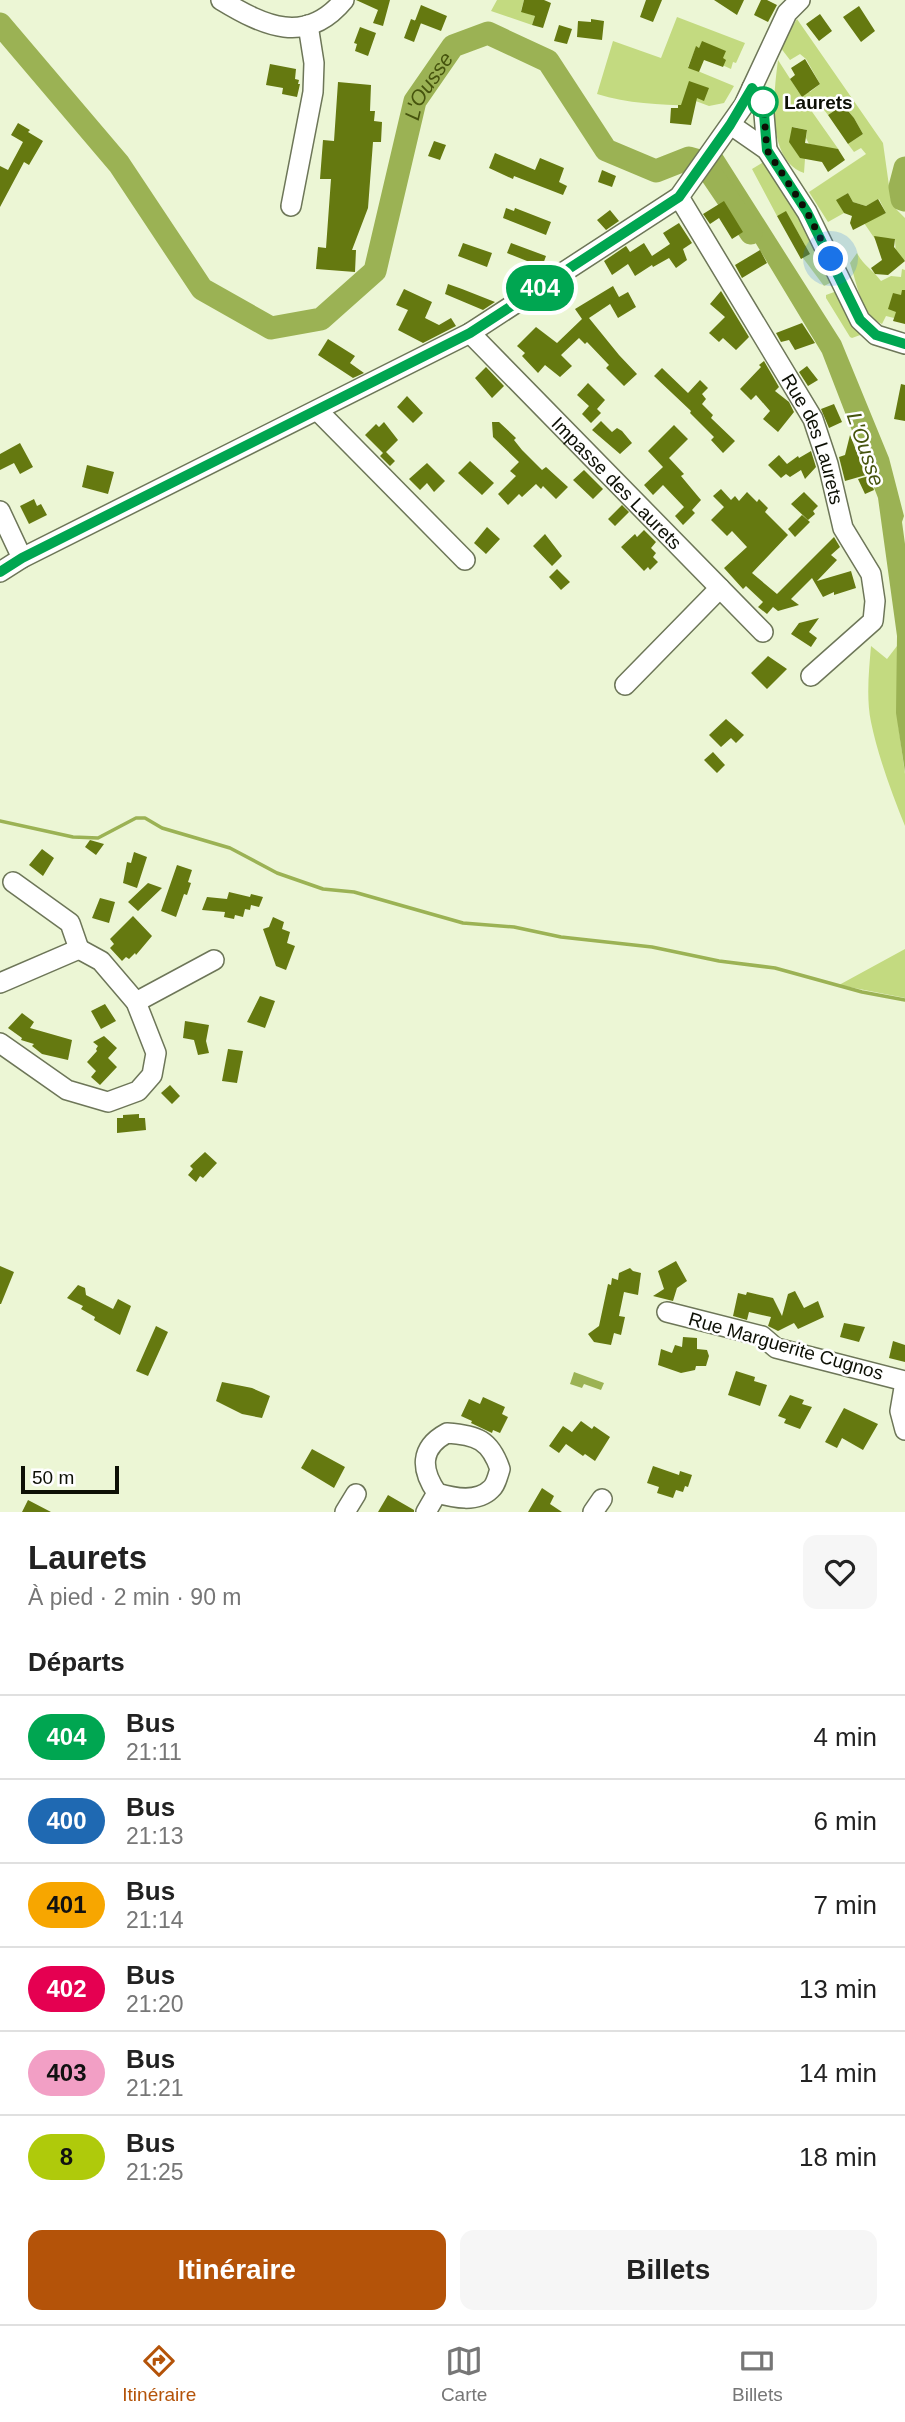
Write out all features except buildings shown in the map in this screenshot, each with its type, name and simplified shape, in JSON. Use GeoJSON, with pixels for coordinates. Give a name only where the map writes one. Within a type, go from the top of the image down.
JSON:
{"type":"FeatureCollection","features":[{"type":"Feature","properties":{"kind":"street"},"geometry":{"type":"LineString","coordinates":[[221,0],[249,17],[284,29],[308,25],[333,13],[344,0]]}},
{"type":"Feature","properties":{"kind":"street"},"geometry":{"type":"LineString","coordinates":[[0,572],[22,558],[470,333],[679,197],[730,125],[752,88],[787,13],[800,0]]}},
{"type":"Feature","properties":{"kind":"street"},"geometry":{"type":"LineString","coordinates":[[291,206],[313,92],[314,63],[308,25]]}},
{"type":"Feature","properties":{"kind":"street"},"geometry":{"type":"LineString","coordinates":[[752,88],[763,102],[767,150]]}},
{"type":"Feature","properties":{"kind":"street"},"geometry":{"type":"LineString","coordinates":[[730,125],[767,150],[807,212],[860,320],[876,335],[905,344]]}},
{"type":"Feature","properties":{"kind":"street"},"geometry":{"type":"LineString","coordinates":[[750,161],[767,150]]}},
{"type":"Feature","properties":{"kind":"street","name":"Rue des Laurets"},"geometry":{"type":"LineString","coordinates":[[679,197],[813,419],[828,464],[843,528],[871,574],[875,601],[873,621],[811,676]]}},
{"type":"Feature","properties":{"kind":"street","name":"Impasse des Laurets"},"geometry":{"type":"LineString","coordinates":[[470,333],[763,632]]}},
{"type":"Feature","properties":{"kind":"street"},"geometry":{"type":"LineString","coordinates":[[318,411],[465,560]]}},
{"type":"Feature","properties":{"kind":"street"},"geometry":{"type":"LineString","coordinates":[[0,511],[22,558]]}},
{"type":"Feature","properties":{"kind":"street"},"geometry":{"type":"LineString","coordinates":[[625,685],[720,588]]}},
{"type":"Feature","properties":{"kind":"street"},"geometry":{"type":"LineString","coordinates":[[0,1043],[67,1090],[108,1102],[138,1091],[152,1075],[156,1053],[136,1002],[101,961],[79,949],[70,923],[13,882]]}},
{"type":"Feature","properties":{"kind":"street"},"geometry":{"type":"LineString","coordinates":[[0,983],[79,949]]}},
{"type":"Feature","properties":{"kind":"street"},"geometry":{"type":"LineString","coordinates":[[136,1002],[214,960]]}},
{"type":"Feature","properties":{"kind":"street","name":"Rue Marguerite Cugnos"},"geometry":{"type":"LineString","coordinates":[[667,1312],[762,1336],[776,1348],[905,1382],[900,1411],[905,1430]]}},
{"type":"Feature","properties":{"kind":"street"},"geometry":{"type":"LineString","coordinates":[[345,1512],[356,1493]]}},
{"type":"Feature","properties":{"kind":"street"},"geometry":{"type":"LineString","coordinates":[[426,1512],[437,1493]]}},
{"type":"Feature","properties":{"kind":"shaded area"},"geometry":{"type":"Polygon","coordinates":[[[497,0],[524,0],[521,11],[535,16],[532,25],[491,11],[497,0]]]}},
{"type":"Feature","properties":{"kind":"shaded area"},"geometry":{"type":"Polygon","coordinates":[[[677,17],[745,43],[731,69],[720,64],[725,51],[702,42],[699,48],[696,47],[688,67],[734,86],[724,103],[709,106],[693,100],[691,106],[655,104],[597,94],[613,41],[661,58],[677,17]]]}},
{"type":"Feature","properties":{"kind":"shaded area"},"geometry":{"type":"Polygon","coordinates":[[[797,19],[883,143],[891,200],[905,218],[905,260],[896,259],[895,239],[886,238],[885,243],[877,242],[864,223],[886,213],[879,199],[866,206],[853,202],[848,193],[837,200],[844,213],[828,222],[809,192],[866,154],[861,148],[854,152],[848,144],[863,134],[843,105],[828,115],[817,101],[808,106],[839,150],[809,144],[806,138],[807,130],[793,127],[805,159],[804,173],[792,165],[783,154],[778,140],[774,106],[778,60],[798,91],[810,92],[820,84],[806,59],[800,54],[790,60],[780,47],[797,19]]]}},
{"type":"Feature","properties":{"kind":"shaded area"},"geometry":{"type":"Polygon","coordinates":[[[767,160],[802,216],[834,281],[824,286],[794,246],[805,245],[786,212],[777,216],[752,169],[767,160]]]}},
{"type":"Feature","properties":{"kind":"shaded area"},"geometry":{"type":"Polygon","coordinates":[[[857,253],[881,281],[891,276],[901,277],[902,269],[905,270],[905,297],[894,318],[886,316],[882,324],[869,313],[861,298],[850,263],[857,253]]]}},
{"type":"Feature","properties":{"kind":"shaded area"},"geometry":{"type":"Polygon","coordinates":[[[837,291],[863,334],[850,337],[826,298],[826,295],[837,291]]]}},
{"type":"Feature","properties":{"kind":"shaded area"},"geometry":{"type":"Polygon","coordinates":[[[871,646],[887,659],[897,646],[898,723],[905,774],[905,826],[877,748],[869,713],[871,646]]]}},
{"type":"Feature","properties":{"kind":"shaded area"},"geometry":{"type":"Polygon","coordinates":[[[905,949],[905,998],[839,985],[905,949]]]}},
{"type":"Feature","properties":{"kind":"water","name":"L'Ousse"},"geometry":{"type":"Polygon","coordinates":[[[721,152],[841,341],[889,458],[904,516],[905,772],[896,713],[897,636],[878,498],[822,353],[729,199],[703,180],[721,152]]]}},
{"type":"Feature","properties":{"kind":"water"},"geometry":{"type":"Polygon","coordinates":[[[574,1372],[604,1383],[601,1390],[584,1384],[582,1388],[570,1384],[574,1372]]]}},
{"type":"Feature","properties":{"kind":"waterway","name":"L'Ousse"},"geometry":{"type":"LineString","coordinates":[[0,24],[119,164],[202,289],[271,328],[321,319],[375,271],[415,101],[453,46],[488,33],[548,61],[606,150],[656,171],[689,158],[703,162],[751,233]]}},
{"type":"Feature","properties":{"kind":"waterway"},"geometry":{"type":"LineString","coordinates":[[905,168],[900,187],[902,199],[905,200]]}},
{"type":"Feature","properties":{"kind":"waterway"},"geometry":{"type":"LineString","coordinates":[[0,821],[73,837],[98,838],[136,818],[145,818],[162,828],[230,848],[277,873],[323,889],[354,892],[463,923],[514,927],[561,937],[652,947],[719,961],[775,968],[862,992],[905,1000]]}},
{"type":"Feature","properties":{"kind":"bus line","name":"404"},"geometry":{"type":"LineString","coordinates":[[0,572],[22,558],[470,333],[679,197],[730,125],[752,88],[763,102],[767,150],[807,212],[860,320],[876,335],[905,344]]}},
{"type":"Feature","properties":{"kind":"place","name":"Laurets"},"geometry":{"type":"Point","coordinates":[763,102]}},
{"type":"Feature","properties":{"kind":"route"},"geometry":{"type":"LineString","coordinates":[[763,102],[767,150],[798,196],[831,259]]}}]}
